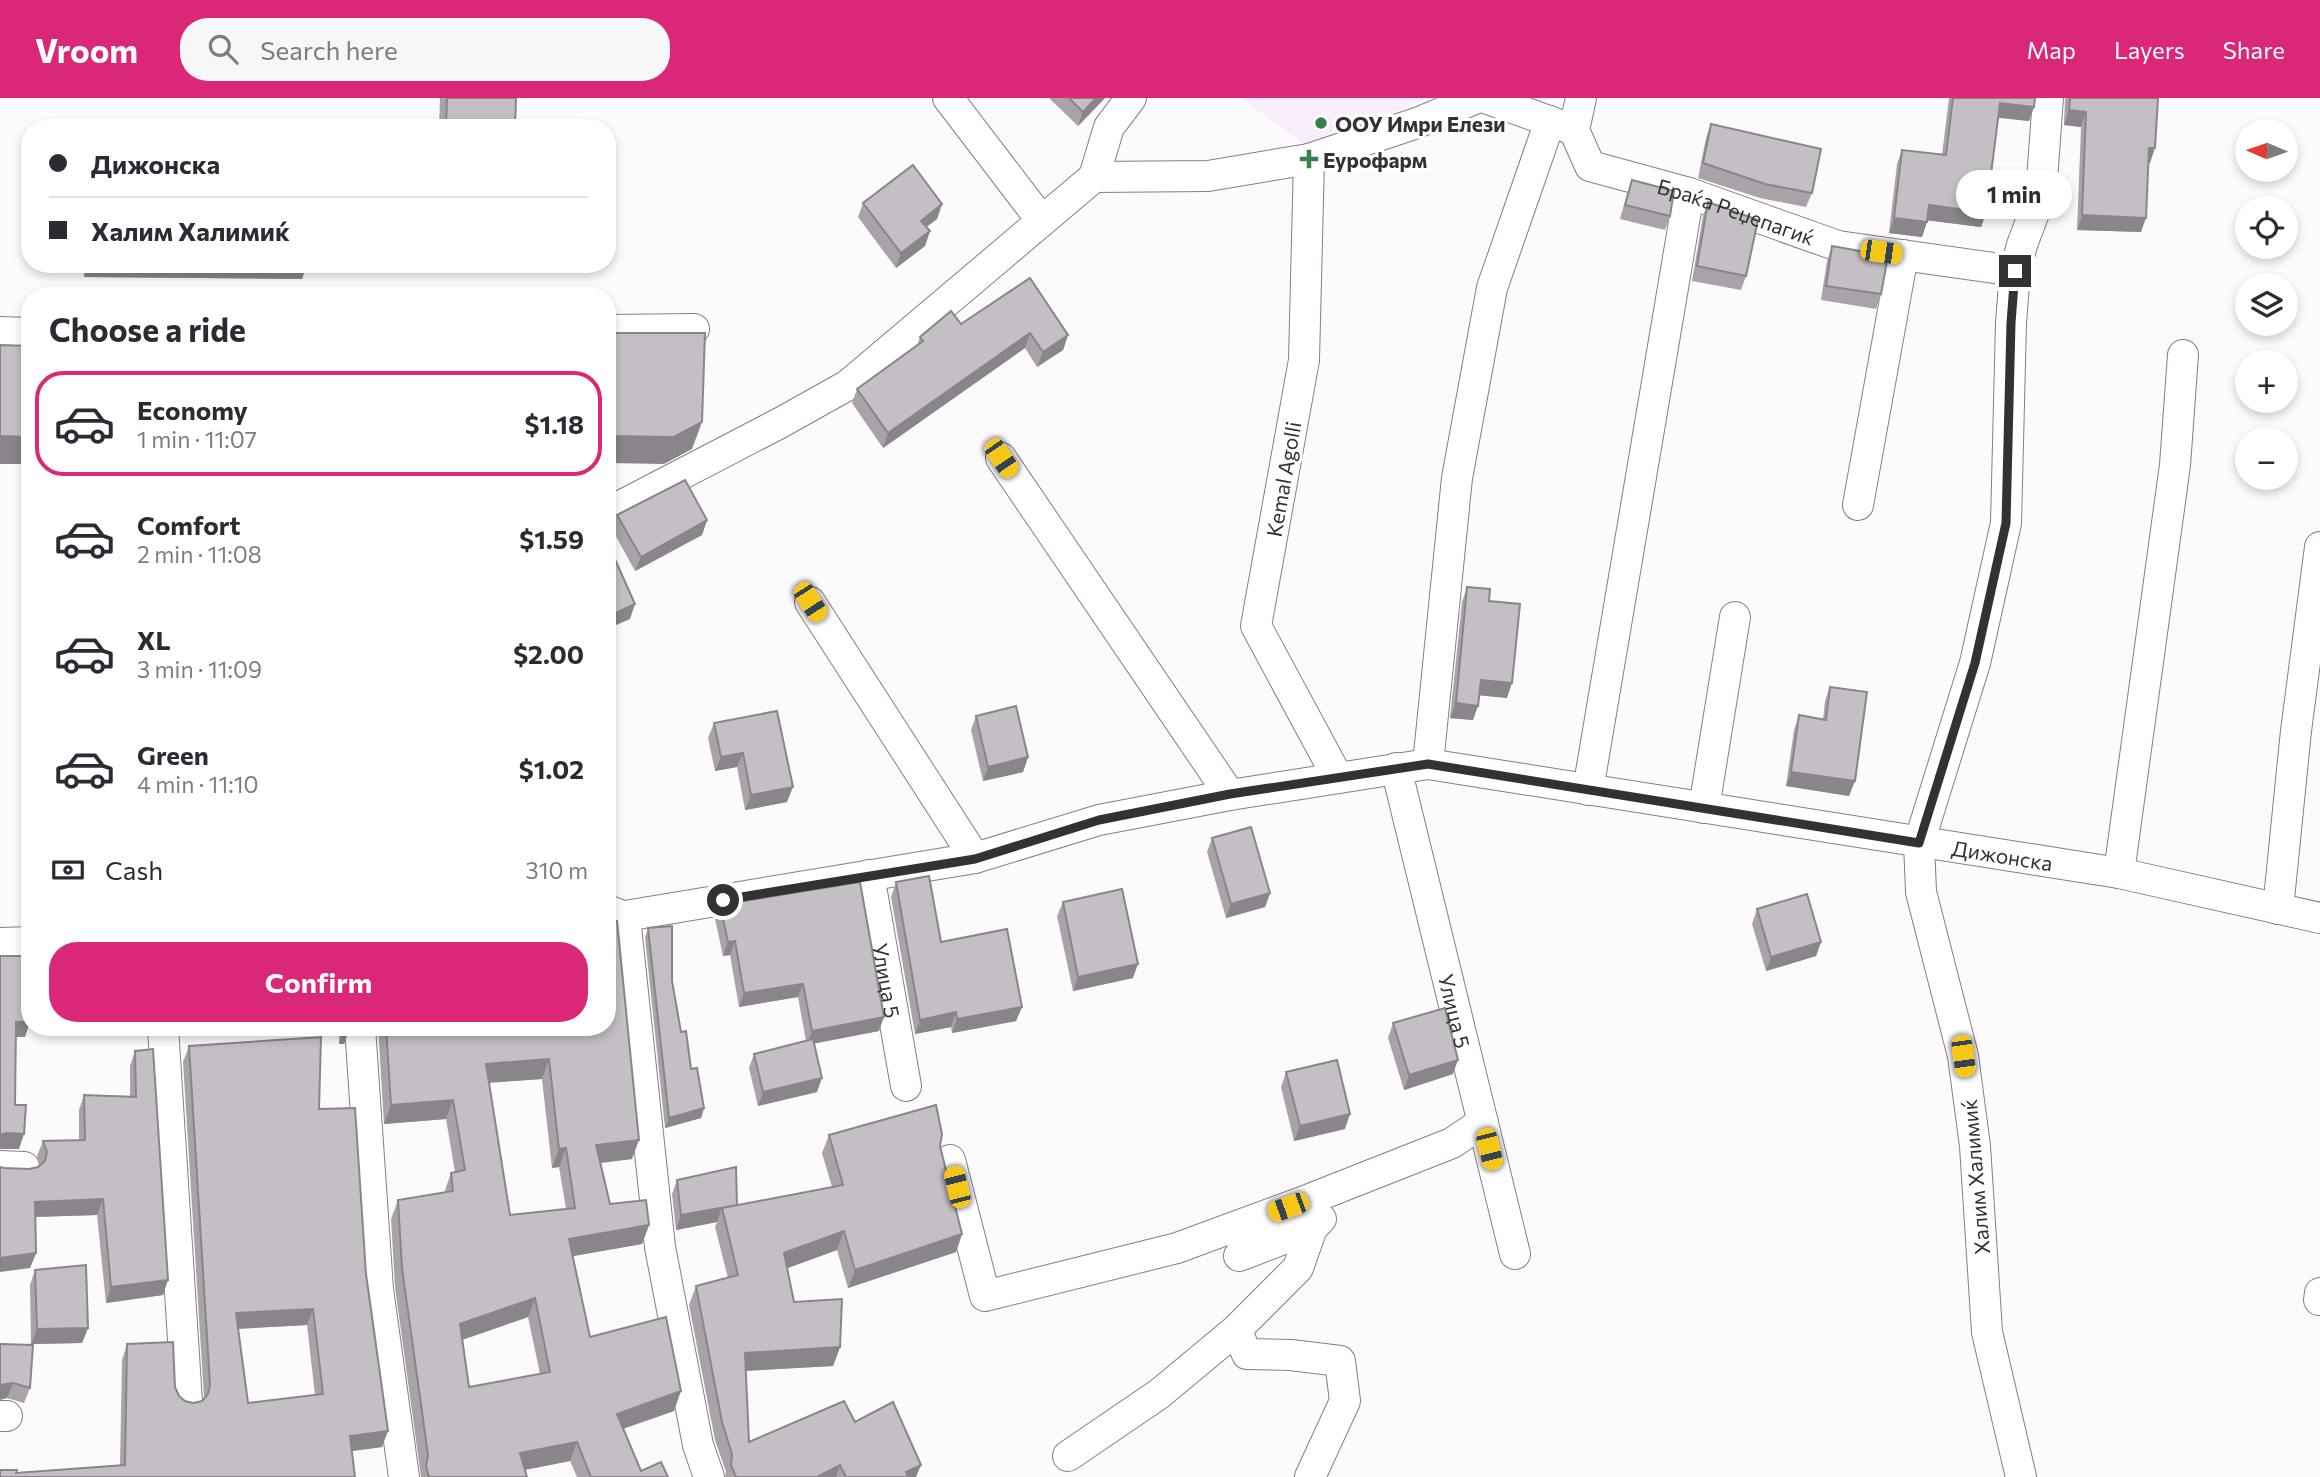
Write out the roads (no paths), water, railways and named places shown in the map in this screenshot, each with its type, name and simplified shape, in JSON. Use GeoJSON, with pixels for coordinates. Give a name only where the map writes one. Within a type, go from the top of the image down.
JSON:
{"type":"FeatureCollection","features":[{"type":"Feature","properties":{"kind":"street"},"geometry":{"type":"LineString","coordinates":[[948,98],[1042,221]]}},
{"type":"Feature","properties":{"kind":"street"},"geometry":{"type":"LineString","coordinates":[[616,508],[848,385],[1094,177],[1109,127],[1131,98]]}},
{"type":"Feature","properties":{"kind":"street"},"geometry":{"type":"LineString","coordinates":[[1094,177],[1209,176],[1309,159],[1417,123],[1477,98]]}},
{"type":"Feature","properties":{"kind":"street"},"geometry":{"type":"LineString","coordinates":[[1485,98],[1562,126]]}},
{"type":"Feature","properties":{"kind":"street"},"geometry":{"type":"LineString","coordinates":[[1428,764],[1457,478],[1492,288],[1562,126],[1581,98]]}},
{"type":"Feature","properties":{"kind":"street","name":"Халим Халимиќ"},"geometry":{"type":"LineString","coordinates":[[2021,1477],[1987,1332],[1975,1146],[1963,1056],[1921,892],[1919,843],[1975,663],[2006,523],[2011,323],[2015,271],[2041,194],[2048,98]]}},
{"type":"Feature","properties":{"kind":"street","name":"Браќа Реџепагиќ"},"geometry":{"type":"LineString","coordinates":[[1562,126],[1590,166],[1689,193],[1838,246],[2015,271]]}},
{"type":"Feature","properties":{"kind":"street","name":"Kemal Agolli"},"geometry":{"type":"LineString","coordinates":[[1309,159],[1304,360],[1256,626],[1338,778]]}},
{"type":"Feature","properties":{"kind":"street"},"geometry":{"type":"LineString","coordinates":[[1588,790],[1689,193]]}},
{"type":"Feature","properties":{"kind":"street"},"geometry":{"type":"LineString","coordinates":[[1858,505],[1903,255]]}},
{"type":"Feature","properties":{"kind":"street"},"geometry":{"type":"LineString","coordinates":[[616,330],[694,329]]}},
{"type":"Feature","properties":{"kind":"street"},"geometry":{"type":"LineString","coordinates":[[0,332],[21,333]]}},
{"type":"Feature","properties":{"kind":"street"},"geometry":{"type":"LineString","coordinates":[[2119,873],[2175,464],[2183,355]]}},
{"type":"Feature","properties":{"kind":"street"},"geometry":{"type":"LineString","coordinates":[[1001,458],[1230,794]]}},
{"type":"Feature","properties":{"kind":"street"},"geometry":{"type":"LineString","coordinates":[[2278,909],[2296,731],[2320,547]]}},
{"type":"Feature","properties":{"kind":"street"},"geometry":{"type":"LineString","coordinates":[[810,602],[975,859]]}},
{"type":"Feature","properties":{"kind":"street"},"geometry":{"type":"LineString","coordinates":[[1704,808],[1735,617]]}},
{"type":"Feature","properties":{"kind":"street","name":"Дижонска"},"geometry":{"type":"LineString","coordinates":[[616,915],[975,859],[1099,820],[1230,794],[1428,764],[2119,873],[2320,918]]}},
{"type":"Feature","properties":{"kind":"street","name":"Улица 5"},"geometry":{"type":"LineString","coordinates":[[1396,768],[1515,1254]]}},
{"type":"Feature","properties":{"kind":"street","name":"Улица 5"},"geometry":{"type":"LineString","coordinates":[[869,874],[906,1086]]}},
{"type":"Feature","properties":{"kind":"street"},"geometry":{"type":"LineString","coordinates":[[616,936],[660,1247],[698,1445],[709,1477]]}},
{"type":"Feature","properties":{"kind":"street"},"geometry":{"type":"LineString","coordinates":[[0,943],[21,942]]}},
{"type":"Feature","properties":{"kind":"street"},"geometry":{"type":"LineString","coordinates":[[164,1036],[187,1402]]}},
{"type":"Feature","properties":{"kind":"street"},"geometry":{"type":"LineString","coordinates":[[361,1036],[379,1289],[404,1477]]}},
{"type":"Feature","properties":{"kind":"street"},"geometry":{"type":"LineString","coordinates":[[950,1160],[985,1296],[1177,1248],[1452,1143],[1483,1122]]}},
{"type":"Feature","properties":{"kind":"street"},"geometry":{"type":"LineString","coordinates":[[1240,1256],[1312,1228],[1363,1178]]}},
{"type":"Feature","properties":{"kind":"street"},"geometry":{"type":"LineString","coordinates":[[1068,1456],[1159,1394],[1236,1330],[1298,1268],[1312,1228]]}},
{"type":"Feature","properties":{"kind":"street"},"geometry":{"type":"LineString","coordinates":[[1236,1330],[1247,1354],[1291,1355],[1340,1361],[1345,1401],[1310,1477]]}},
{"type":"Feature","properties":{"kind":"place","name":"ООУ Имри Елези"},"geometry":{"type":"Point","coordinates":[1321,123]}},
{"type":"Feature","properties":{"kind":"place","name":"Еурофарм"},"geometry":{"type":"Point","coordinates":[1309,159]}}]}
